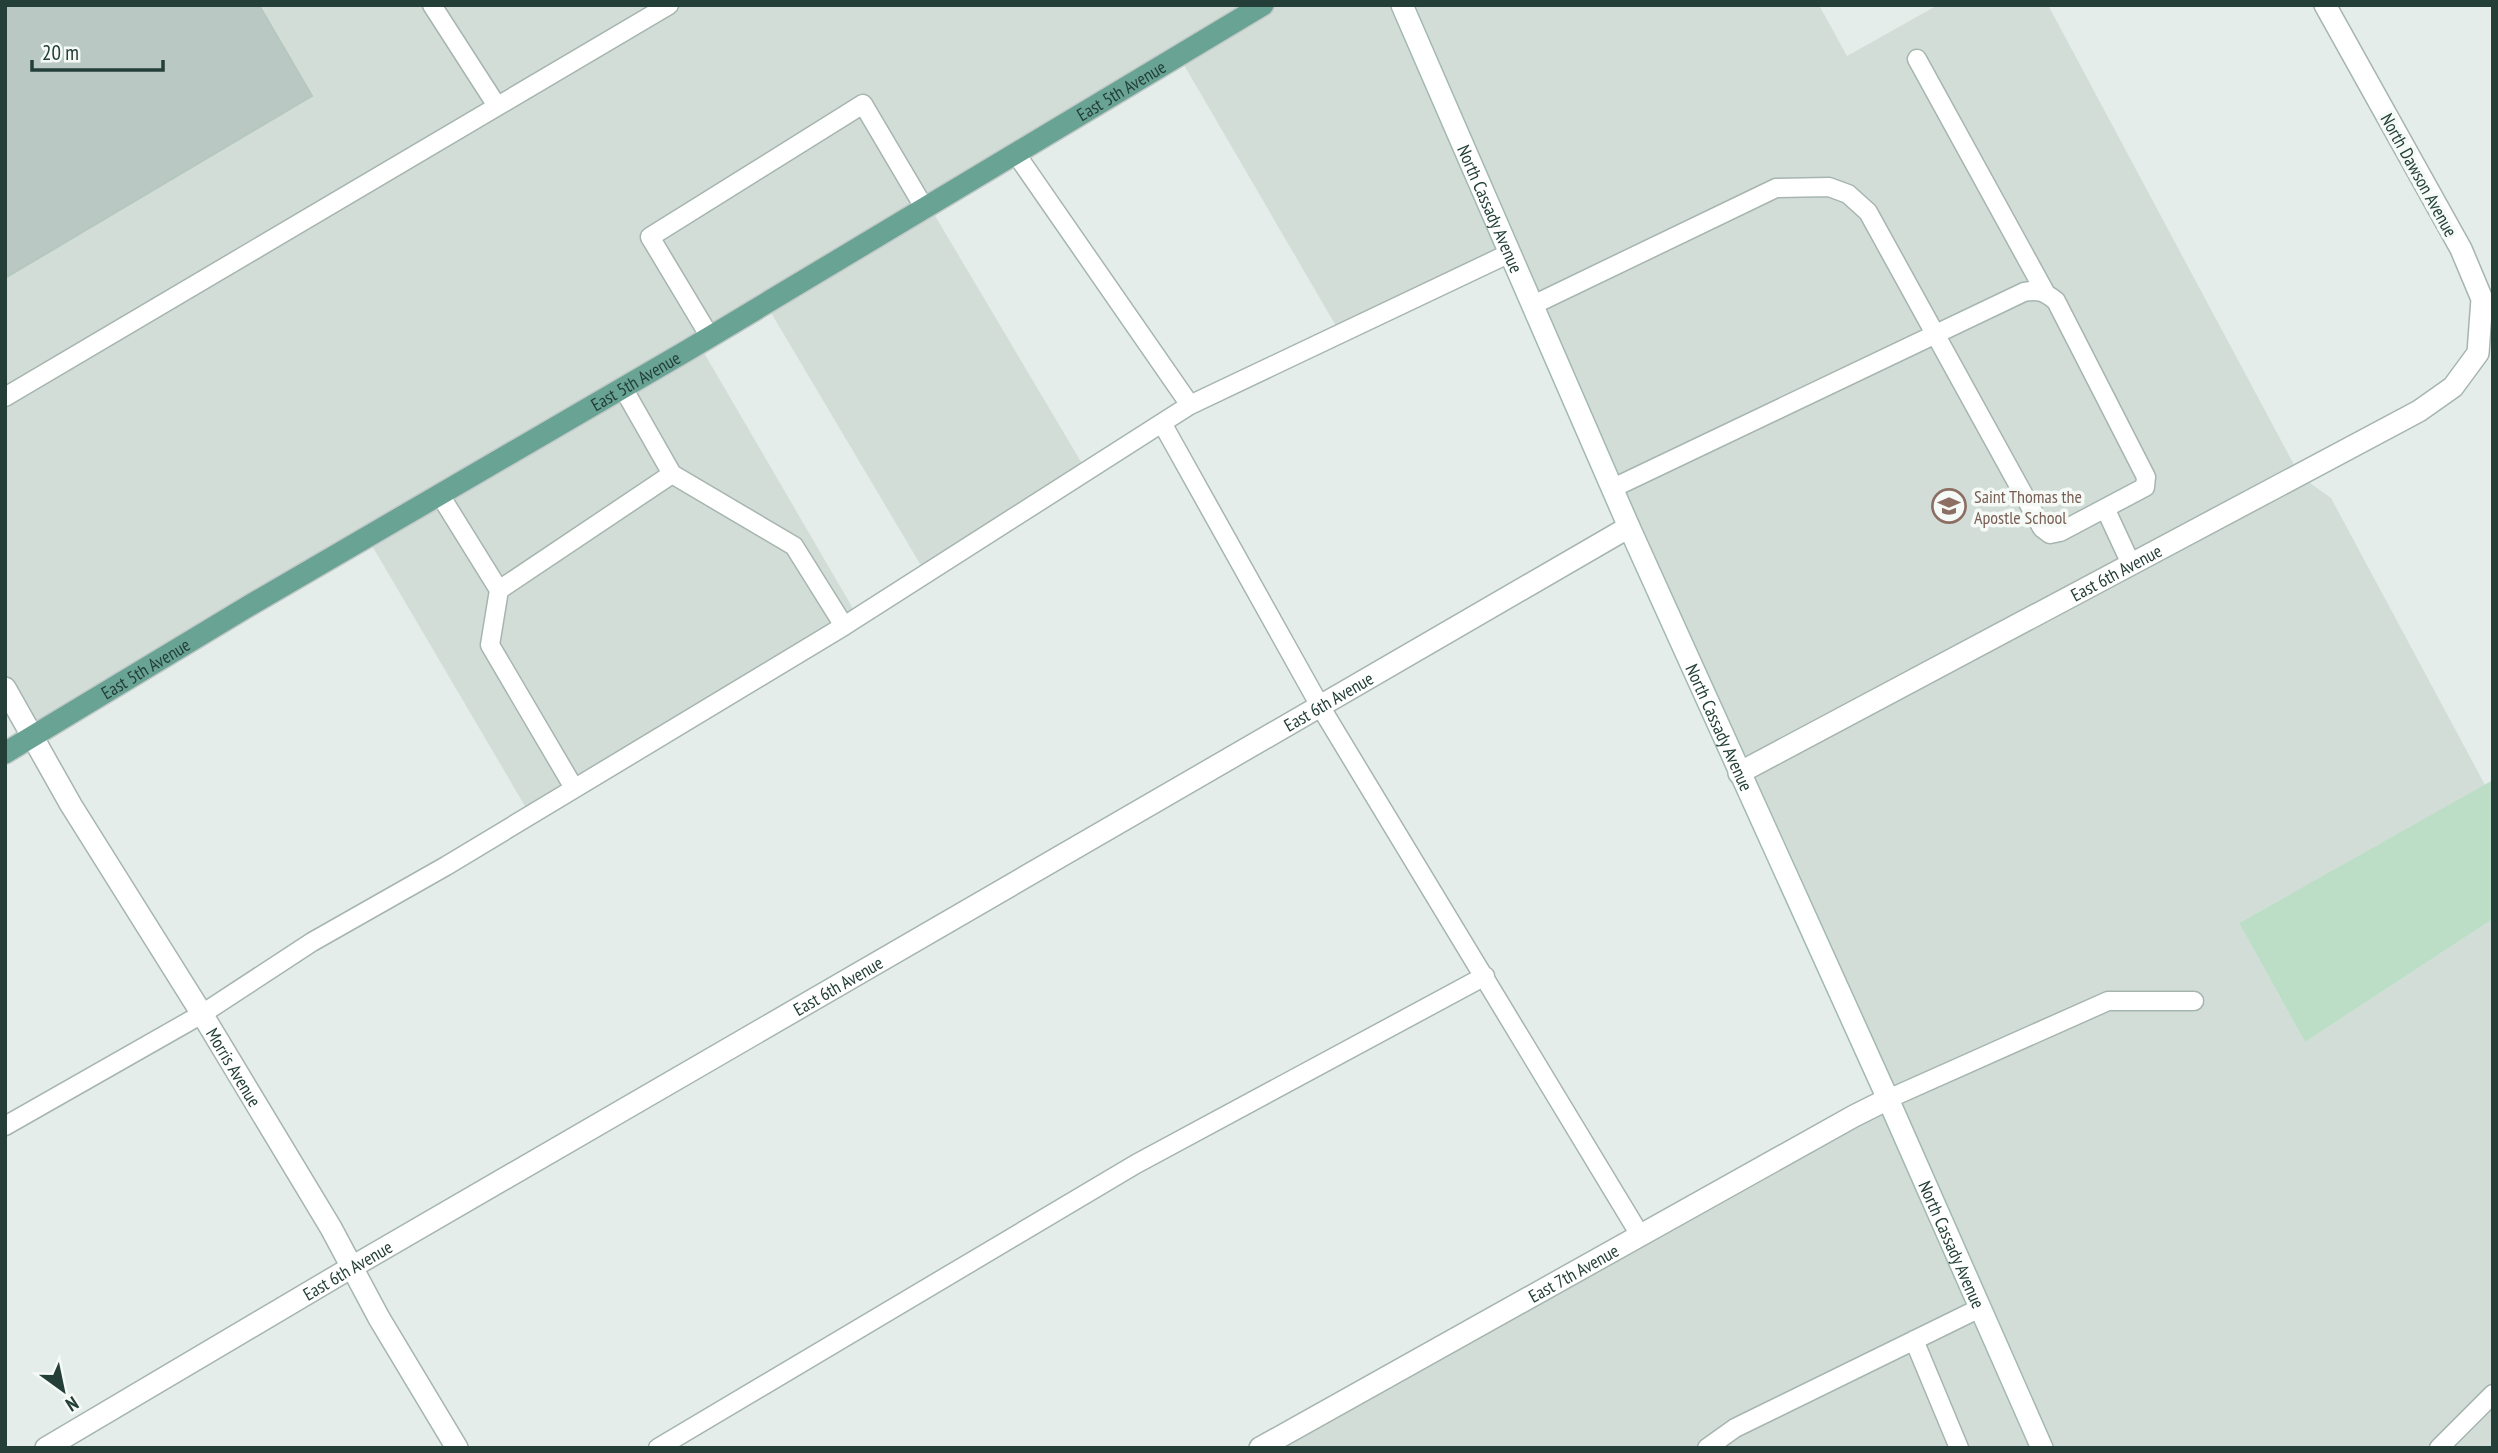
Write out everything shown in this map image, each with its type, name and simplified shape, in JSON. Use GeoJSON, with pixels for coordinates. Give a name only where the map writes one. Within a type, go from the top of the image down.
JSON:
{"type":"FeatureCollection","features":[{"type":"Feature","properties":{"kind":"main road","name":"East 5th Avenue"},"geometry":{"type":"LineString","coordinates":[[5,753],[252,604],[710,337],[1263,5]]}},
{"type":"Feature","properties":{"kind":"street","name":"North Cassady Avenue"},"geometry":{"type":"LineString","coordinates":[[1402,5],[1629,527],[1888,1099],[2042,1448]]}},
{"type":"Feature","properties":{"kind":"street","name":"North Dawson Avenue"},"geometry":{"type":"LineString","coordinates":[[2325,5],[2461,249],[2482,299],[2478,353]]}},
{"type":"Feature","properties":{"kind":"street","name":"East 6th Avenue"},"geometry":{"type":"LineString","coordinates":[[1739,773],[2419,411],[2453,387],[2478,353]]}},
{"type":"Feature","properties":{"kind":"street","name":"East 6th Avenue"},"geometry":{"type":"LineString","coordinates":[[46,1448],[352,1267],[1629,527]]}},
{"type":"Feature","properties":{"kind":"street","name":"Morris Avenue"},"geometry":{"type":"LineString","coordinates":[[5,688],[78,817],[202,1014],[331,1228],[379,1318],[457,1448]]}},
{"type":"Feature","properties":{"kind":"street","name":"East 7th Avenue"},"geometry":{"type":"LineString","coordinates":[[1260,1448],[1888,1099]]}},
{"type":"Feature","properties":{"kind":"lane"},"geometry":{"type":"LineString","coordinates":[[432,5],[497,106]]}},
{"type":"Feature","properties":{"kind":"lane"},"geometry":{"type":"LineString","coordinates":[[5,397],[668,5]]}},
{"type":"Feature","properties":{"kind":"lane"},"geometry":{"type":"LineString","coordinates":[[1533,305],[1776,188],[1829,187],[1848,194],[1868,212],[2042,528],[2050,534],[2060,532],[2145,487],[2146,477],[2056,301],[2045,292],[1917,59]]}},
{"type":"Feature","properties":{"kind":"lane"},"geometry":{"type":"LineString","coordinates":[[710,337],[650,237],[863,104],[925,209]]}},
{"type":"Feature","properties":{"kind":"lane"},"geometry":{"type":"LineString","coordinates":[[1016,154],[1190,405]]}},
{"type":"Feature","properties":{"kind":"lane"},"geometry":{"type":"LineString","coordinates":[[5,1126],[202,1014],[312,942],[446,866],[844,626],[1190,405],[1510,253]]}},
{"type":"Feature","properties":{"kind":"lane"},"geometry":{"type":"LineString","coordinates":[[1612,488],[2024,292],[2045,292]]}},
{"type":"Feature","properties":{"kind":"lane"},"geometry":{"type":"LineString","coordinates":[[623,388],[672,474],[794,546],[844,626]]}},
{"type":"Feature","properties":{"kind":"lane"},"geometry":{"type":"LineString","coordinates":[[1162,423],[1320,706],[1640,1235]]}},
{"type":"Feature","properties":{"kind":"lane"},"geometry":{"type":"LineString","coordinates":[[499,590],[672,474]]}},
{"type":"Feature","properties":{"kind":"lane"},"geometry":{"type":"LineString","coordinates":[[440,495],[499,590],[490,645],[575,788]]}},
{"type":"Feature","properties":{"kind":"lane"},"geometry":{"type":"LineString","coordinates":[[2105,508],[2131,564]]}},
{"type":"Feature","properties":{"kind":"lane"},"geometry":{"type":"LineString","coordinates":[[658,1448],[1136,1164],[1485,976]]}},
{"type":"Feature","properties":{"kind":"lane"},"geometry":{"type":"LineString","coordinates":[[1888,1099],[2108,1001],[2194,1001]]}},
{"type":"Feature","properties":{"kind":"lane"},"geometry":{"type":"LineString","coordinates":[[1707,1448],[1735,1428],[1980,1308]]}},
{"type":"Feature","properties":{"kind":"lane"},"geometry":{"type":"LineString","coordinates":[[1914,1340],[1959,1448]]}},
{"type":"Feature","properties":{"kind":"lane"},"geometry":{"type":"LineString","coordinates":[[2439,1448],[2493,1394]]}},
{"type":"Feature","properties":{"kind":"shaded area"},"geometry":{"type":"Polygon","coordinates":[[[5,5],[1819,5],[1847,56],[1938,5],[2048,5],[2300,476],[2331,498],[2485,785],[2239,923],[2305,1042],[2493,919],[2493,1448],[1260,1448],[1886,1106],[1514,246],[1343,338],[1184,65],[934,214],[1090,477],[926,574],[770,311],[703,351],[862,624],[532,818],[371,544],[38,737],[5,680],[5,5]]]}},
{"type":"Feature","properties":{"kind":"green space"},"geometry":{"type":"Polygon","coordinates":[[[2493,780],[2493,919],[2305,1042],[2239,923],[2493,780]]]}},
{"type":"Feature","properties":{"kind":"building"},"geometry":{"type":"Polygon","coordinates":[[[5,5],[259,5],[312,96],[5,278],[5,5]]]}},
{"type":"Feature","properties":{"kind":"place","name":"Saint Thomas the Apostle School"},"geometry":{"type":"Point","coordinates":[1949,506]}}]}
